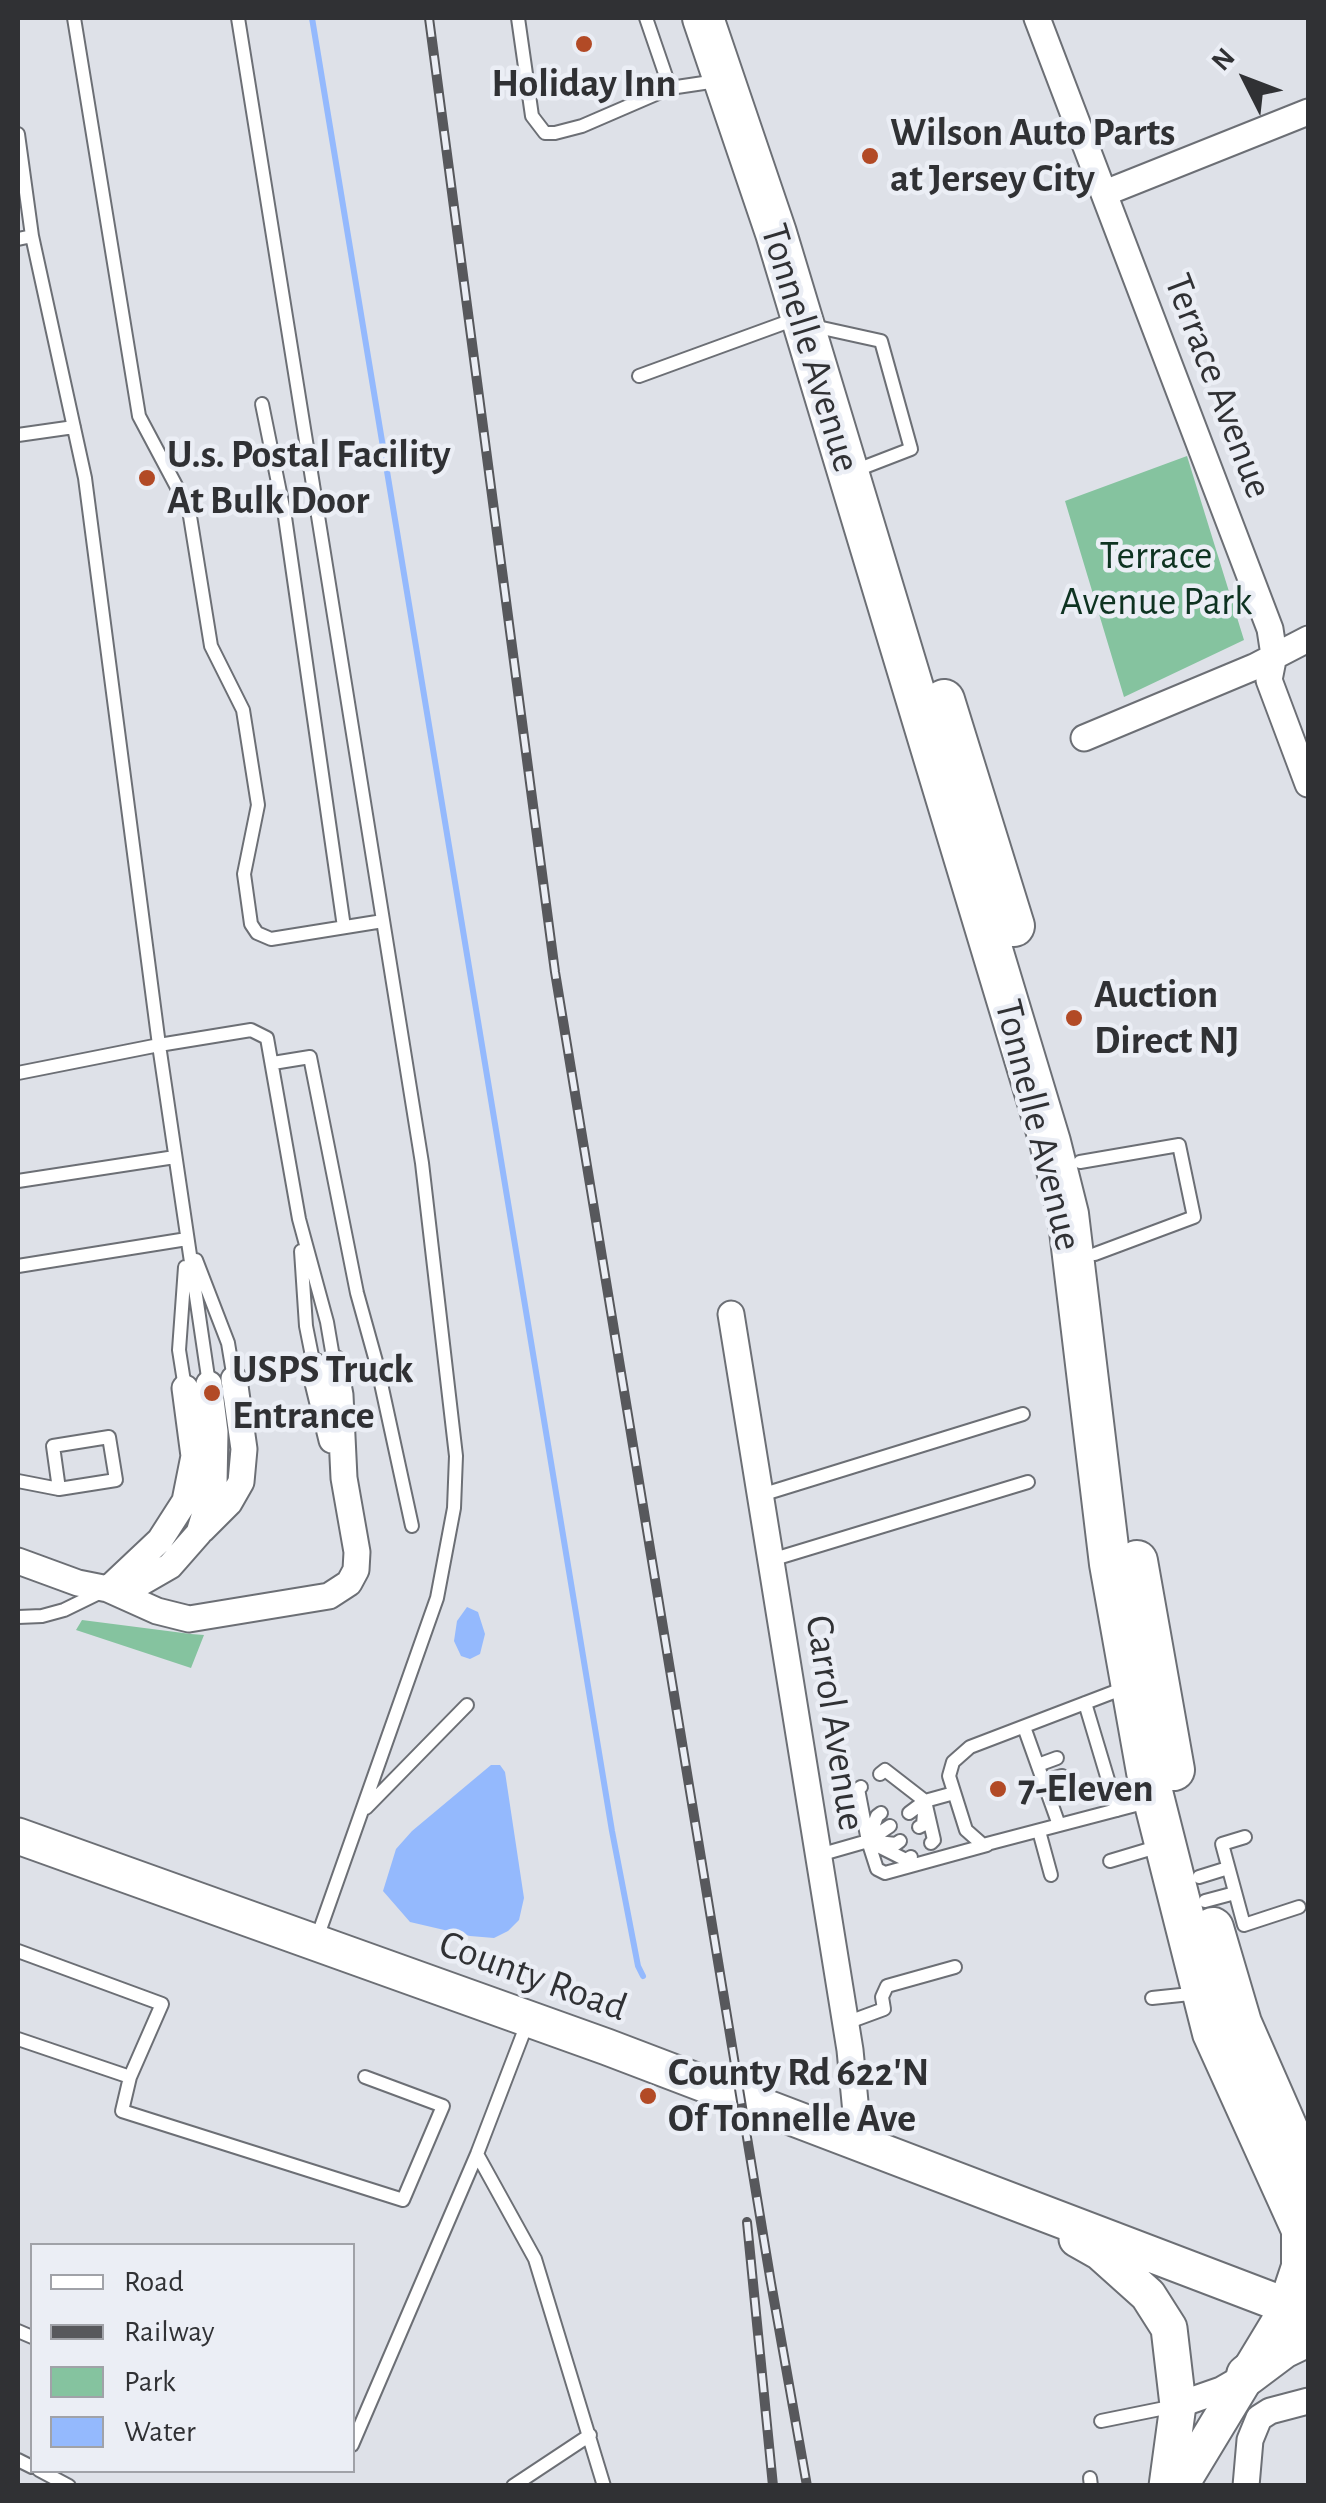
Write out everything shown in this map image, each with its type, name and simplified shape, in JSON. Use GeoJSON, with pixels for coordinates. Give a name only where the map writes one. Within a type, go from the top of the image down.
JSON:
{"type":"FeatureCollection","features":[{"type":"Feature","properties":{"kind":"highway","name":"Tonnelle Avenue"},"geometry":{"type":"LineString","coordinates":[[703,18],[867,466],[970,777],[1074,1132],[1096,1254],[1137,1562],[1174,1772],[1217,1885],[1241,2023],[1308,2176]]}},
{"type":"Feature","properties":{"kind":"highway","name":"Tonnelle Avenue"},"geometry":{"type":"LineString","coordinates":[[720,18],[812,323],[1068,1214],[1110,1564],[1129,1686],[1136,1805],[1165,1845],[1213,2033],[1305,2237]]}},
{"type":"Feature","properties":{"kind":"highway"},"geometry":{"type":"LineString","coordinates":[[1247,2375],[1283,2348],[1302,2319],[1305,2237]]}},
{"type":"Feature","properties":{"kind":"main road","name":"County Road"},"geometry":{"type":"LineString","coordinates":[[18,1836],[528,2019],[1016,2203],[1302,2319]]}},
{"type":"Feature","properties":{"kind":"main road","name":"County Road"},"geometry":{"type":"LineString","coordinates":[[1016,2203],[1100,2252],[1148,2295],[1169,2328],[1178,2405],[1167,2486]]}},
{"type":"Feature","properties":{"kind":"main road"},"geometry":{"type":"LineString","coordinates":[[1180,2486],[1247,2375]]}},
{"type":"Feature","properties":{"kind":"street","name":"Terrace Avenue"},"geometry":{"type":"LineString","coordinates":[[1036,18],[1270,630],[1274,654],[1269,680],[1308,784]]}},
{"type":"Feature","properties":{"kind":"street"},"geometry":{"type":"LineString","coordinates":[[1104,193],[1308,112]]}},
{"type":"Feature","properties":{"kind":"street"},"geometry":{"type":"LineString","coordinates":[[1084,738],[1254,667],[1308,640]]}},
{"type":"Feature","properties":{"kind":"street","name":"Carrol Avenue"},"geometry":{"type":"LineString","coordinates":[[731,1314],[846,2023],[859,2144]]}},
{"type":"Feature","properties":{"kind":"street"},"geometry":{"type":"LineString","coordinates":[[18,1561],[108,1589],[179,1618],[200,1618],[329,1596],[342,1588],[353,1576],[357,1562],[344,1478],[340,1395],[324,1364]]}},
{"type":"Feature","properties":{"kind":"street"},"geometry":{"type":"LineString","coordinates":[[108,1589],[137,1585],[153,1578],[186,1551],[199,1533],[216,1469],[209,1384]]}},
{"type":"Feature","properties":{"kind":"street"},"geometry":{"type":"LineString","coordinates":[[108,1589],[160,1540],[184,1501],[209,1384]]}},
{"type":"Feature","properties":{"kind":"street"},"geometry":{"type":"LineString","coordinates":[[1178,2405],[1221,2390],[1247,2375]]}},
{"type":"Feature","properties":{"kind":"street"},"geometry":{"type":"LineString","coordinates":[[1246,2486],[1250,2440],[1259,2418],[1270,2411],[1308,2401]]}},
{"type":"Feature","properties":{"kind":"lane"},"geometry":{"type":"LineString","coordinates":[[74,18],[139,416],[190,510],[211,646],[243,710],[258,805],[244,874],[251,924],[256,932],[272,939],[383,920]]}},
{"type":"Feature","properties":{"kind":"lane"},"geometry":{"type":"LineString","coordinates":[[238,18],[422,1163],[456,1456],[454,1508],[437,1598],[316,1941]]}},
{"type":"Feature","properties":{"kind":"lane"},"geometry":{"type":"LineString","coordinates":[[518,18],[532,116],[545,132],[555,134],[582,126],[670,88],[724,80]]}},
{"type":"Feature","properties":{"kind":"lane"},"geometry":{"type":"LineString","coordinates":[[646,18],[670,88]]}},
{"type":"Feature","properties":{"kind":"lane"},"geometry":{"type":"LineString","coordinates":[[18,134],[32,236],[87,498],[159,1046],[209,1384]]}},
{"type":"Feature","properties":{"kind":"lane"},"geometry":{"type":"LineString","coordinates":[[18,239],[32,236]]}},
{"type":"Feature","properties":{"kind":"lane"},"geometry":{"type":"LineString","coordinates":[[639,376],[812,323]]}},
{"type":"Feature","properties":{"kind":"lane"},"geometry":{"type":"LineString","coordinates":[[262,404],[285,517],[344,928]]}},
{"type":"Feature","properties":{"kind":"lane"},"geometry":{"type":"LineString","coordinates":[[18,435],[74,427]]}},
{"type":"Feature","properties":{"kind":"lane"},"geometry":{"type":"LineString","coordinates":[[18,1073],[251,1030],[263,1034],[270,1043],[299,1218],[327,1322],[324,1364]]}},
{"type":"Feature","properties":{"kind":"lane"},"geometry":{"type":"LineString","coordinates":[[273,1063],[310,1057],[357,1293],[412,1526]]}},
{"type":"Feature","properties":{"kind":"lane"},"geometry":{"type":"LineString","coordinates":[[1080,1162],[1179,1145],[1194,1217],[1096,1254]]}},
{"type":"Feature","properties":{"kind":"lane"},"geometry":{"type":"LineString","coordinates":[[18,1182],[176,1156]]}},
{"type":"Feature","properties":{"kind":"lane"},"geometry":{"type":"LineString","coordinates":[[299,1218],[306,1326],[324,1364]]}},
{"type":"Feature","properties":{"kind":"lane"},"geometry":{"type":"LineString","coordinates":[[18,1266],[188,1239]]}},
{"type":"Feature","properties":{"kind":"lane"},"geometry":{"type":"LineString","coordinates":[[188,1239],[228,1343],[209,1384]]}},
{"type":"Feature","properties":{"kind":"lane"},"geometry":{"type":"LineString","coordinates":[[188,1239],[179,1350],[209,1384]]}},
{"type":"Feature","properties":{"kind":"lane"},"geometry":{"type":"LineString","coordinates":[[761,1495],[1023,1414]]}},
{"type":"Feature","properties":{"kind":"lane"},"geometry":{"type":"LineString","coordinates":[[18,1481],[59,1489],[116,1480],[108,1456],[109,1436],[53,1446],[63,1464],[59,1489]]}},
{"type":"Feature","properties":{"kind":"lane"},"geometry":{"type":"LineString","coordinates":[[771,1560],[1028,1482]]}},
{"type":"Feature","properties":{"kind":"lane"},"geometry":{"type":"LineString","coordinates":[[18,1616],[42,1616],[64,1610],[108,1589]]}},
{"type":"Feature","properties":{"kind":"lane"},"geometry":{"type":"LineString","coordinates":[[990,1844],[983,1845],[969,1835],[948,1776],[957,1756],[970,1747],[1129,1686]]}},
{"type":"Feature","properties":{"kind":"lane"},"geometry":{"type":"LineString","coordinates":[[1085,1703],[1102,1782],[1136,1805]]}},
{"type":"Feature","properties":{"kind":"lane"},"geometry":{"type":"LineString","coordinates":[[361,1813],[467,1706]]}},
{"type":"Feature","properties":{"kind":"lane"},"geometry":{"type":"LineString","coordinates":[[1024,1726],[1060,1826]]}},
{"type":"Feature","properties":{"kind":"lane"},"geometry":{"type":"LineString","coordinates":[[1038,1765],[1056,1758]]}},
{"type":"Feature","properties":{"kind":"lane"},"geometry":{"type":"LineString","coordinates":[[884,1779],[886,1770],[925,1801],[934,1840],[930,1843]]}},
{"type":"Feature","properties":{"kind":"lane"},"geometry":{"type":"LineString","coordinates":[[1044,1781],[1062,1776]]}},
{"type":"Feature","properties":{"kind":"lane"},"geometry":{"type":"LineString","coordinates":[[866,1792],[868,1841],[877,1869],[885,1873],[1136,1805]]}},
{"type":"Feature","properties":{"kind":"lane"},"geometry":{"type":"LineString","coordinates":[[900,1800],[925,1801],[954,1793]]}},
{"type":"Feature","properties":{"kind":"lane"},"geometry":{"type":"LineString","coordinates":[[1050,1798],[1068,1793]]}},
{"type":"Feature","properties":{"kind":"lane"},"geometry":{"type":"LineString","coordinates":[[909,1812],[925,1801]]}},
{"type":"Feature","properties":{"kind":"lane"},"geometry":{"type":"LineString","coordinates":[[920,1827],[925,1801]]}},
{"type":"Feature","properties":{"kind":"lane"},"geometry":{"type":"LineString","coordinates":[[868,1841],[880,1813]]}},
{"type":"Feature","properties":{"kind":"lane"},"geometry":{"type":"LineString","coordinates":[[818,1855],[868,1841],[890,1826]]}},
{"type":"Feature","properties":{"kind":"lane"},"geometry":{"type":"LineString","coordinates":[[1038,1831],[1052,1876]]}},
{"type":"Feature","properties":{"kind":"lane"},"geometry":{"type":"LineString","coordinates":[[1245,1837],[1222,1844],[1217,1885],[1244,1925],[1299,1907]]}},
{"type":"Feature","properties":{"kind":"lane"},"geometry":{"type":"LineString","coordinates":[[868,1841],[900,1841]]}},
{"type":"Feature","properties":{"kind":"lane"},"geometry":{"type":"LineString","coordinates":[[868,1841],[906,1860],[911,1856]]}},
{"type":"Feature","properties":{"kind":"lane"},"geometry":{"type":"LineString","coordinates":[[1110,1860],[1165,1845]]}},
{"type":"Feature","properties":{"kind":"lane"},"geometry":{"type":"LineString","coordinates":[[18,1950],[162,2004],[130,2077],[122,2111],[403,2200],[443,2106],[366,2077]]}},
{"type":"Feature","properties":{"kind":"lane"},"geometry":{"type":"LineString","coordinates":[[846,2023],[884,2009],[882,1997],[887,1986],[955,1968]]}},
{"type":"Feature","properties":{"kind":"lane"},"geometry":{"type":"LineString","coordinates":[[1152,1998],[1202,1992]]}},
{"type":"Feature","properties":{"kind":"lane"},"geometry":{"type":"LineString","coordinates":[[355,2438],[477,2154],[528,2019]]}},
{"type":"Feature","properties":{"kind":"lane"},"geometry":{"type":"LineString","coordinates":[[18,2039],[130,2077]]}},
{"type":"Feature","properties":{"kind":"lane"},"geometry":{"type":"LineString","coordinates":[[477,2154],[535,2259],[604,2486]]}},
{"type":"Feature","properties":{"kind":"lane"},"geometry":{"type":"LineString","coordinates":[[1102,2421],[1178,2405]]}},
{"type":"Feature","properties":{"kind":"lane"},"geometry":{"type":"LineString","coordinates":[[515,2485],[590,2434]]}},
{"type":"Feature","properties":{"kind":"lane"},"geometry":{"type":"LineString","coordinates":[[44,2473],[69,2486]]}},
{"type":"Feature","properties":{"kind":"green space","name":"Terrace Avenue Park"},"geometry":{"type":"Polygon","coordinates":[[[1187,456],[1244,640],[1124,697],[1065,501],[1187,456]]]}},
{"type":"Feature","properties":{"kind":"green space"},"geometry":{"type":"Polygon","coordinates":[[[82,1620],[204,1635],[191,1668],[76,1630],[82,1620]]]}},
{"type":"Feature","properties":{"kind":"water"},"geometry":{"type":"Polygon","coordinates":[[[467,1607],[478,1612],[485,1634],[480,1654],[470,1659],[461,1656],[454,1641],[457,1621],[467,1607]]]}},
{"type":"Feature","properties":{"kind":"water"},"geometry":{"type":"Polygon","coordinates":[[[491,1765],[500,1765],[505,1772],[524,1898],[519,1920],[494,1938],[410,1922],[383,1891],[396,1849],[491,1765]]]}},
{"type":"Feature","properties":{"kind":"waterway"},"geometry":{"type":"LineString","coordinates":[[312,18],[612,1831],[643,1976]]}},
{"type":"Feature","properties":{"kind":"railway"},"geometry":{"type":"LineString","coordinates":[[429,18],[555,972],[807,2486]]}},
{"type":"Feature","properties":{"kind":"railway"},"geometry":{"type":"LineString","coordinates":[[747,2222],[773,2486]]}},
{"type":"Feature","properties":{"kind":"place","name":"Holiday Inn"},"geometry":{"type":"Point","coordinates":[584,44]}},
{"type":"Feature","properties":{"kind":"place","name":"Wilson Auto Parts at Jersey City"},"geometry":{"type":"Point","coordinates":[870,156]}},
{"type":"Feature","properties":{"kind":"place","name":"U.s. Postal Facility At Bulk Door"},"geometry":{"type":"Point","coordinates":[147,478]}},
{"type":"Feature","properties":{"kind":"place","name":"Auction Direct NJ"},"geometry":{"type":"Point","coordinates":[1074,1018]}},
{"type":"Feature","properties":{"kind":"place","name":"USPS Truck Entrance"},"geometry":{"type":"Point","coordinates":[212,1393]}},
{"type":"Feature","properties":{"kind":"place","name":"7-Eleven"},"geometry":{"type":"Point","coordinates":[998,1789]}},
{"type":"Feature","properties":{"kind":"place","name":"County Rd 622'N Of Tonnelle Ave"},"geometry":{"type":"Point","coordinates":[648,2096]}}]}
